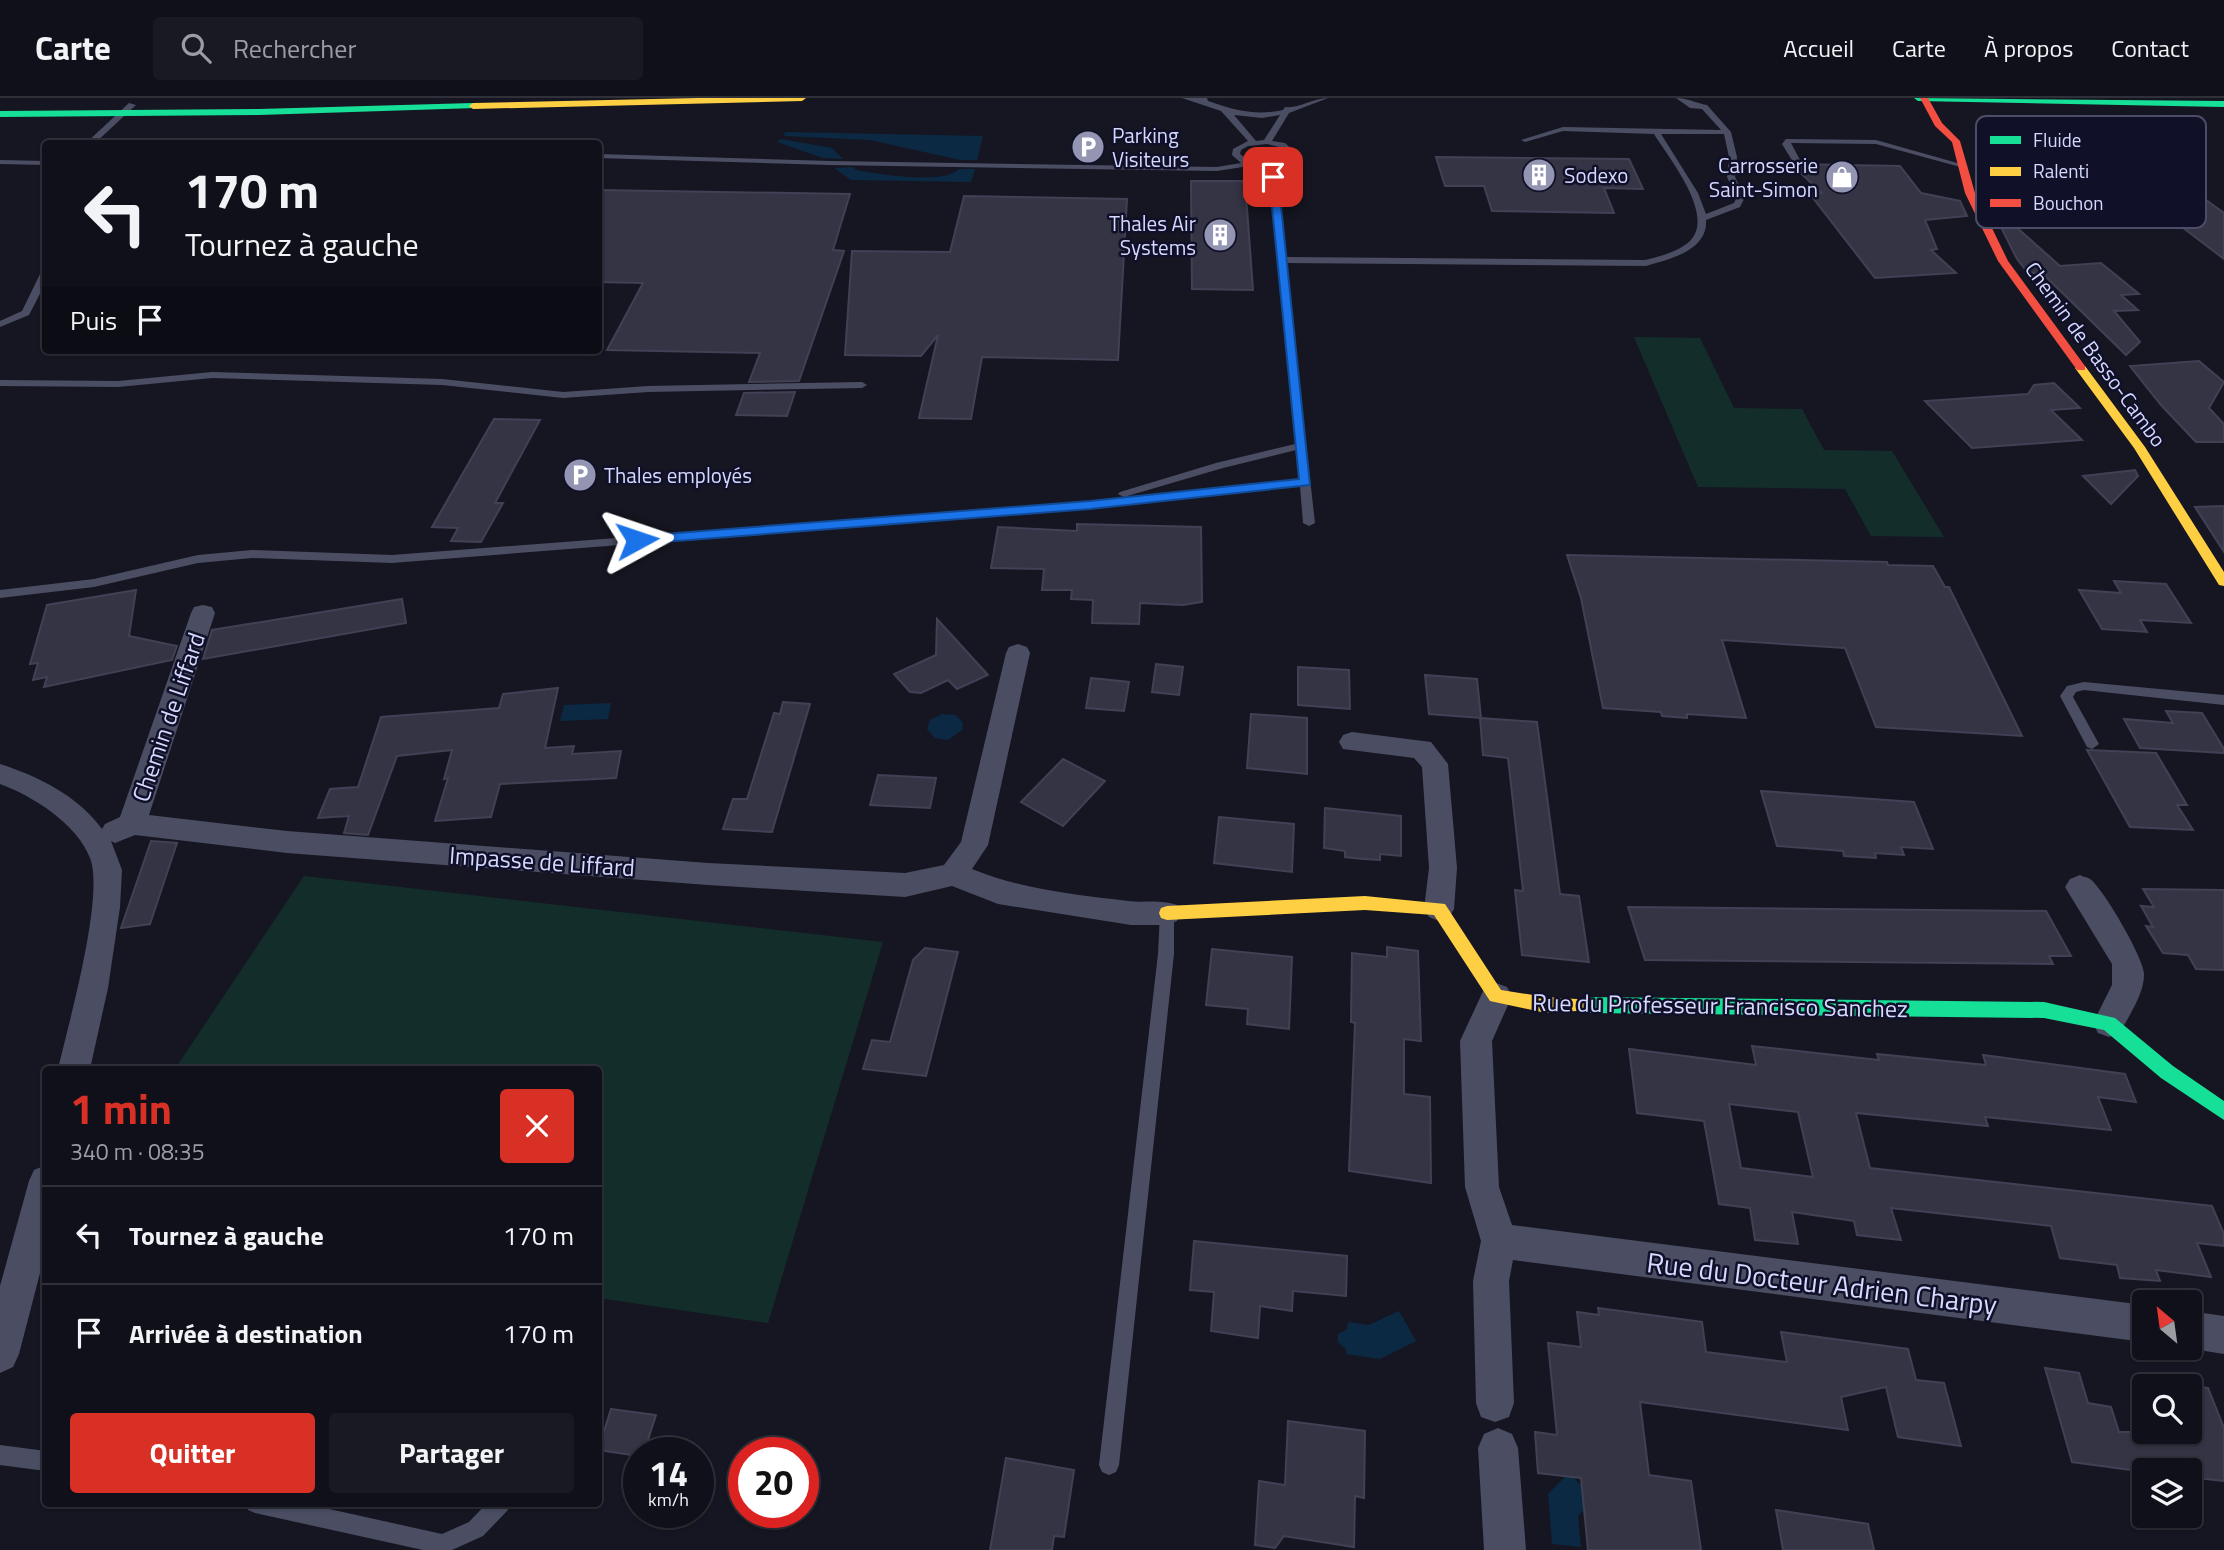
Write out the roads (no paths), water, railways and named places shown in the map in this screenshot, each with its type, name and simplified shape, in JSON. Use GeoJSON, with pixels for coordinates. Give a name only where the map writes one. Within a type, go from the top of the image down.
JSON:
{"type":"FeatureCollection","features":[{"type":"Feature","properties":{"kind":"main road"},"geometry":{"type":"LineString","coordinates":[[0,114],[554,98]]}},
{"type":"Feature","properties":{"kind":"main road"},"geometry":{"type":"LineString","coordinates":[[0,106],[127,110],[802,98]]}},
{"type":"Feature","properties":{"kind":"main road"},"geometry":{"type":"LineString","coordinates":[[1918,98],[2224,104]]}},
{"type":"Feature","properties":{"kind":"main road"},"geometry":{"type":"LineString","coordinates":[[1933,98],[1960,119],[1956,141]]}},
{"type":"Feature","properties":{"kind":"main road","name":"Chemin de Basso-Cambo"},"geometry":{"type":"LineString","coordinates":[[1933,98],[1938,124],[1956,141],[1976,205]]}},
{"type":"Feature","properties":{"kind":"main road","name":"Chemin de Basso-Cambo"},"geometry":{"type":"LineString","coordinates":[[1987,228],[2003,261],[2139,447],[2224,582]]}},
{"type":"Feature","properties":{"kind":"main road"},"geometry":{"type":"LineString","coordinates":[[1167,913],[1365,903],[1439,909]]}},
{"type":"Feature","properties":{"kind":"main road","name":"Rue du Professeur Francisco Sanchez"},"geometry":{"type":"LineString","coordinates":[[1439,909],[1496,996],[1546,1005],[2044,1010],[2109,1023],[2167,1073],[2224,1112]]}},
{"type":"Feature","properties":{"kind":"street","name":"Chemin de Liffard"},"geometry":{"type":"LineString","coordinates":[[97,840],[132,824],[203,613]]}},
{"type":"Feature","properties":{"kind":"street"},"geometry":{"type":"LineString","coordinates":[[1018,653],[974,845],[953,874],[998,892],[1131,913],[1167,913]]}},
{"type":"Feature","properties":{"kind":"street"},"geometry":{"type":"LineString","coordinates":[[1352,741],[1422,749],[1435,764],[1443,868],[1439,909]]}},
{"type":"Feature","properties":{"kind":"street"},"geometry":{"type":"LineString","coordinates":[[0,774],[16,779],[79,821],[97,840],[106,861],[101,943],[91,1003],[75,1066]]}},
{"type":"Feature","properties":{"kind":"street","name":"Impasse de Liffard"},"geometry":{"type":"LineString","coordinates":[[132,824],[287,842],[708,874],[905,885],[953,874]]}},
{"type":"Feature","properties":{"kind":"street"},"geometry":{"type":"LineString","coordinates":[[2080,887],[2121,950],[2129,970],[2125,992],[2109,1023]]}},
{"type":"Feature","properties":{"kind":"street"},"geometry":{"type":"LineString","coordinates":[[1495,1403],[1492,1281],[1499,1241],[1482,1187],[1476,1041],[1496,996]]}},
{"type":"Feature","properties":{"kind":"street"},"geometry":{"type":"LineString","coordinates":[[0,1353],[8,1297],[42,1193]]}},
{"type":"Feature","properties":{"kind":"street","name":"Rue du Docteur Adrien Charpy"},"geometry":{"type":"LineString","coordinates":[[1499,1241],[2132,1322]]}},
{"type":"Feature","properties":{"kind":"street"},"geometry":{"type":"LineString","coordinates":[[2202,1332],[2224,1335]]}},
{"type":"Feature","properties":{"kind":"street"},"geometry":{"type":"LineString","coordinates":[[1498,1447],[1505,1550]]}},
{"type":"Feature","properties":{"kind":"lane"},"geometry":{"type":"LineString","coordinates":[[1186,98],[1204,100],[1237,115],[1284,112],[1324,98]]}},
{"type":"Feature","properties":{"kind":"lane"},"geometry":{"type":"LineString","coordinates":[[1267,142],[1284,112],[1298,98]]}},
{"type":"Feature","properties":{"kind":"lane"},"geometry":{"type":"LineString","coordinates":[[1680,98],[1693,106],[1704,107],[1710,104],[1709,98]]}},
{"type":"Feature","properties":{"kind":"lane"},"geometry":{"type":"LineString","coordinates":[[1703,218],[1737,205],[1741,197],[1731,177],[1733,158],[1727,132],[1704,107]]}},
{"type":"Feature","properties":{"kind":"lane"},"geometry":{"type":"LineString","coordinates":[[1224,108],[1253,142]]}},
{"type":"Feature","properties":{"kind":"lane"},"geometry":{"type":"LineString","coordinates":[[93,140],[127,110]]}},
{"type":"Feature","properties":{"kind":"lane"},"geometry":{"type":"LineString","coordinates":[[1525,140],[1563,129],[1727,132]]}},
{"type":"Feature","properties":{"kind":"lane"},"geometry":{"type":"LineString","coordinates":[[1281,260],[1646,263],[1673,258],[1688,250],[1702,234],[1703,211],[1656,132]]}},
{"type":"Feature","properties":{"kind":"lane"},"geometry":{"type":"LineString","coordinates":[[1796,160],[1786,144],[1789,141],[1876,142],[1964,166]]}},
{"type":"Feature","properties":{"kind":"lane"},"geometry":{"type":"LineString","coordinates":[[602,156],[830,163],[1217,169],[1248,164],[1269,166],[1285,162],[1292,156],[1287,148],[1267,142],[1253,142],[1241,146],[1236,152],[1238,158],[1248,164]]}},
{"type":"Feature","properties":{"kind":"lane"},"geometry":{"type":"LineString","coordinates":[[0,162],[42,163]]}},
{"type":"Feature","properties":{"kind":"lane"},"geometry":{"type":"LineString","coordinates":[[1269,166],[1273,177],[1309,523]]}},
{"type":"Feature","properties":{"kind":"lane"},"geometry":{"type":"LineString","coordinates":[[0,324],[26,313],[42,280]]}},
{"type":"Feature","properties":{"kind":"lane"},"geometry":{"type":"LineString","coordinates":[[0,383],[118,384],[212,375],[442,382],[563,395],[648,389],[862,385]]}},
{"type":"Feature","properties":{"kind":"lane"},"geometry":{"type":"LineString","coordinates":[[1090,505],[1231,462],[1301,446]]}},
{"type":"Feature","properties":{"kind":"lane"},"geometry":{"type":"LineString","coordinates":[[0,594],[94,583],[198,559],[252,554],[392,559],[1090,505],[1305,482]]}},
{"type":"Feature","properties":{"kind":"lane"},"geometry":{"type":"LineString","coordinates":[[2092,744],[2066,696],[2072,689],[2084,686],[2224,700]]}},
{"type":"Feature","properties":{"kind":"lane"},"geometry":{"type":"LineString","coordinates":[[1109,1465],[1166,954],[1167,913]]}},
{"type":"Feature","properties":{"kind":"lane"},"geometry":{"type":"LineString","coordinates":[[0,1455],[42,1460]]}},
{"type":"Feature","properties":{"kind":"lane"},"geometry":{"type":"LineString","coordinates":[[274,1507],[442,1544],[477,1529],[497,1507]]}},
{"type":"Feature","properties":{"kind":"water"},"geometry":{"type":"Polygon","coordinates":[[[785,132],[983,136],[977,160],[960,160],[870,140],[784,136],[785,132]]]}},
{"type":"Feature","properties":{"kind":"water"},"geometry":{"type":"Polygon","coordinates":[[[781,139],[832,148],[843,159],[823,158],[777,142],[781,139]]]}},
{"type":"Feature","properties":{"kind":"water"},"geometry":{"type":"Polygon","coordinates":[[[852,167],[859,171],[896,176],[926,177],[951,174],[959,169],[975,169],[971,182],[851,180],[834,168],[852,167]]]}},
{"type":"Feature","properties":{"kind":"water"},"geometry":{"type":"Polygon","coordinates":[[[611,703],[608,719],[560,721],[564,705],[611,703]]]}},
{"type":"Feature","properties":{"kind":"water"},"geometry":{"type":"Polygon","coordinates":[[[942,714],[956,715],[963,723],[962,730],[948,740],[935,738],[927,729],[930,720],[942,714]]]}},
{"type":"Feature","properties":{"kind":"water"},"geometry":{"type":"Polygon","coordinates":[[[1399,1311],[1416,1341],[1380,1359],[1346,1354],[1346,1349],[1338,1342],[1338,1334],[1347,1329],[1348,1322],[1369,1325],[1399,1311]]]}},
{"type":"Feature","properties":{"kind":"water"},"geometry":{"type":"Polygon","coordinates":[[[1566,1476],[1574,1478],[1594,1499],[1578,1516],[1581,1547],[1552,1544],[1548,1494],[1566,1476]]]}},
{"type":"Feature","properties":{"kind":"place","name":"Parking Visiteurs"},"geometry":{"type":"Point","coordinates":[1088,147]}},
{"type":"Feature","properties":{"kind":"place","name":"Sodexo"},"geometry":{"type":"Point","coordinates":[1539,175]}},
{"type":"Feature","properties":{"kind":"place","name":"Carrosserie Saint-Simon"},"geometry":{"type":"Point","coordinates":[1842,177]}},
{"type":"Feature","properties":{"kind":"place","name":"Thales Air Systems"},"geometry":{"type":"Point","coordinates":[1220,235]}},
{"type":"Feature","properties":{"kind":"place","name":"Thales employés"},"geometry":{"type":"Point","coordinates":[580,475]}}]}
